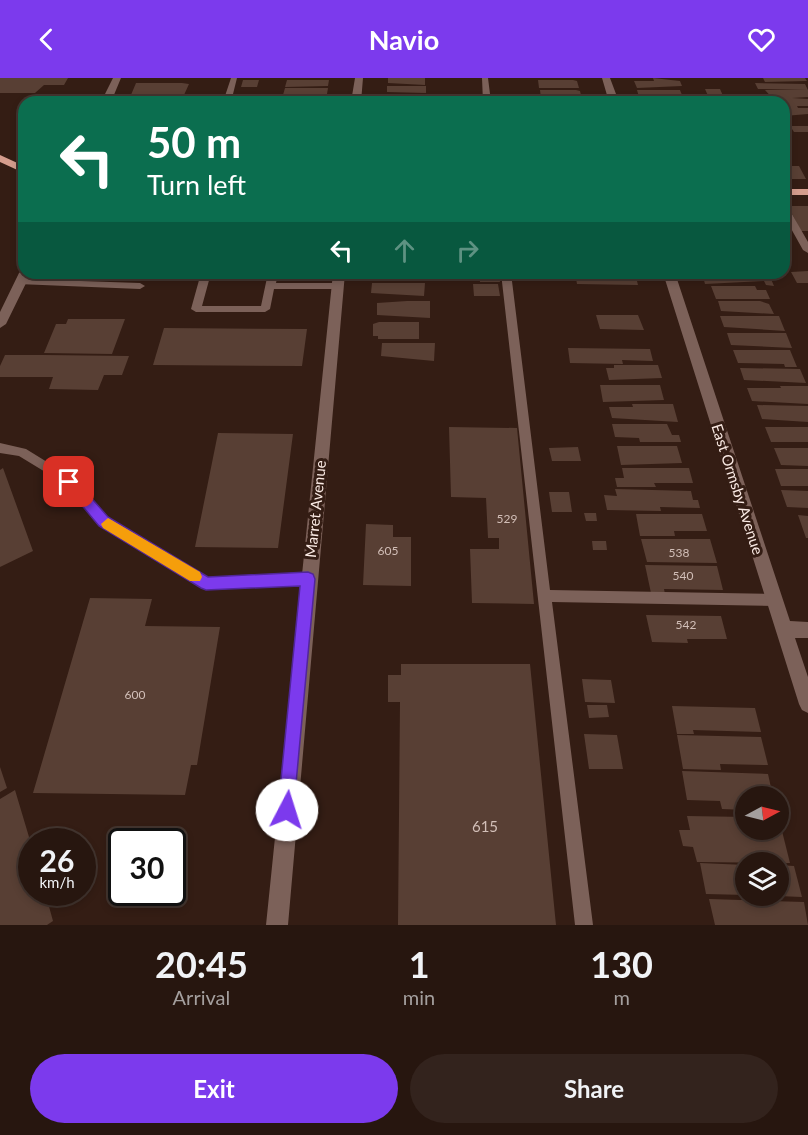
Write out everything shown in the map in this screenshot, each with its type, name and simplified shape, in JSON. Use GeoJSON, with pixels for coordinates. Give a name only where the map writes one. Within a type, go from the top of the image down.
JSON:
{"type":"FeatureCollection","features":[{"type":"Feature","properties":{"kind":"main road"},"geometry":{"type":"LineString","coordinates":[[0,158],[18,167]]}},
{"type":"Feature","properties":{"kind":"main road"},"geometry":{"type":"LineString","coordinates":[[790,192],[808,192]]}},
{"type":"Feature","properties":{"kind":"street"},"geometry":{"type":"LineString","coordinates":[[109,96],[117,78]]}},
{"type":"Feature","properties":{"kind":"street"},"geometry":{"type":"LineString","coordinates":[[356,96],[358,78]]}},
{"type":"Feature","properties":{"kind":"street"},"geometry":{"type":"LineString","coordinates":[[606,78],[612,96]]}},
{"type":"Feature","properties":{"kind":"street"},"geometry":{"type":"LineString","coordinates":[[0,324],[3,311],[22,279]]}},
{"type":"Feature","properties":{"kind":"street","name":"Marret Avenue"},"geometry":{"type":"LineString","coordinates":[[277,925],[308,579],[339,279]]}},
{"type":"Feature","properties":{"kind":"street","name":"East Ormsby Avenue"},"geometry":{"type":"LineString","coordinates":[[671,279],[808,704]]}},
{"type":"Feature","properties":{"kind":"street"},"geometry":{"type":"LineString","coordinates":[[784,629],[808,630]]}},
{"type":"Feature","properties":{"kind":"lane"},"geometry":{"type":"LineString","coordinates":[[229,96],[234,78]]}},
{"type":"Feature","properties":{"kind":"lane"},"geometry":{"type":"LineString","coordinates":[[485,78],[487,96]]}},
{"type":"Feature","properties":{"kind":"lane"},"geometry":{"type":"LineString","coordinates":[[790,218],[808,250]]}},
{"type":"Feature","properties":{"kind":"lane"},"geometry":{"type":"LineString","coordinates":[[40,279],[140,285]]}},
{"type":"Feature","properties":{"kind":"lane"},"geometry":{"type":"LineString","coordinates":[[204,279],[196,309],[265,309],[272,279]]}},
{"type":"Feature","properties":{"kind":"lane"},"geometry":{"type":"LineString","coordinates":[[270,286],[339,279]]}},
{"type":"Feature","properties":{"kind":"lane"},"geometry":{"type":"LineString","coordinates":[[507,279],[584,925]]}},
{"type":"Feature","properties":{"kind":"lane"},"geometry":{"type":"LineString","coordinates":[[0,448],[22,452],[69,482],[104,521],[206,584],[308,579]]}},
{"type":"Feature","properties":{"kind":"lane"},"geometry":{"type":"LineString","coordinates":[[545,596],[774,600]]}},
{"type":"Feature","properties":{"kind":"building"},"geometry":{"type":"Polygon","coordinates":[[[0,78],[68,78],[64,85],[44,85],[35,93],[0,93],[0,78]]]}},
{"type":"Feature","properties":{"kind":"building"},"geometry":{"type":"Polygon","coordinates":[[[388,78],[425,78],[425,85],[388,83],[388,78]]]}},
{"type":"Feature","properties":{"kind":"building"},"geometry":{"type":"Polygon","coordinates":[[[653,78],[680,81],[682,86],[637,88],[634,81],[654,81],[653,78]]]}},
{"type":"Feature","properties":{"kind":"building"},"geometry":{"type":"Polygon","coordinates":[[[763,78],[805,78],[807,81],[765,82],[763,78]]]}},
{"type":"Feature","properties":{"kind":"building"},"geometry":{"type":"Polygon","coordinates":[[[243,80],[259,80],[257,87],[241,87],[243,80]]]}},
{"type":"Feature","properties":{"kind":"building"},"geometry":{"type":"Polygon","coordinates":[[[287,80],[329,80],[328,86],[285,87],[287,80]]]}},
{"type":"Feature","properties":{"kind":"building"},"geometry":{"type":"Polygon","coordinates":[[[538,80],[573,80],[577,81],[579,88],[539,88],[538,80]]]}},
{"type":"Feature","properties":{"kind":"building"},"geometry":{"type":"Polygon","coordinates":[[[136,83],[189,84],[184,95],[180,96],[131,96],[136,83]]]}},
{"type":"Feature","properties":{"kind":"building"},"geometry":{"type":"Polygon","coordinates":[[[755,83],[805,84],[808,90],[758,89],[755,83]]]}},
{"type":"Feature","properties":{"kind":"building"},"geometry":{"type":"Polygon","coordinates":[[[387,86],[426,86],[426,93],[387,92],[387,86]]]}},
{"type":"Feature","properties":{"kind":"building"},"geometry":{"type":"Polygon","coordinates":[[[285,88],[328,88],[327,94],[283,95],[285,88]]]}},
{"type":"Feature","properties":{"kind":"building"},"geometry":{"type":"Polygon","coordinates":[[[705,89],[720,89],[723,96],[708,96],[705,89]]]}},
{"type":"Feature","properties":{"kind":"building"},"geometry":{"type":"Polygon","coordinates":[[[540,90],[576,90],[580,91],[581,95],[577,96],[541,96],[540,90]]]}},
{"type":"Feature","properties":{"kind":"building"},"geometry":{"type":"Polygon","coordinates":[[[637,90],[680,90],[682,95],[660,96],[639,96],[637,90]]]}},
{"type":"Feature","properties":{"kind":"building"},"geometry":{"type":"Polygon","coordinates":[[[765,90],[808,90],[808,97],[792,98],[808,99],[808,106],[797,106],[808,108],[808,114],[790,116],[790,96],[770,96],[765,90]]]}},
{"type":"Feature","properties":{"kind":"building"},"geometry":{"type":"Polygon","coordinates":[[[387,94],[425,94],[425,96],[387,96],[387,94]]]}},
{"type":"Feature","properties":{"kind":"building"},"geometry":{"type":"Polygon","coordinates":[[[790,126],[808,126],[808,132],[794,132],[790,126]]]}},
{"type":"Feature","properties":{"kind":"building"},"geometry":{"type":"Polygon","coordinates":[[[790,166],[799,166],[806,179],[790,179],[790,166]]]}},
{"type":"Feature","properties":{"kind":"building"},"geometry":{"type":"Polygon","coordinates":[[[790,206],[808,206],[808,231],[801,231],[790,206]]]}},
{"type":"Feature","properties":{"kind":"building"},"geometry":{"type":"Polygon","coordinates":[[[808,271],[808,283],[797,283],[791,272],[808,271]]]}},
{"type":"Feature","properties":{"kind":"building"},"geometry":{"type":"Polygon","coordinates":[[[87,279],[150,279],[149,281],[87,279]]]}},
{"type":"Feature","properties":{"kind":"building"},"geometry":{"type":"Polygon","coordinates":[[[394,279],[426,279],[426,281],[394,279]]]}},
{"type":"Feature","properties":{"kind":"building"},"geometry":{"type":"Polygon","coordinates":[[[480,279],[499,279],[500,282],[480,282],[480,279]]]}},
{"type":"Feature","properties":{"kind":"building"},"geometry":{"type":"Polygon","coordinates":[[[576,279],[636,279],[638,285],[577,284],[576,279]]]}},
{"type":"Feature","properties":{"kind":"building"},"geometry":{"type":"Polygon","coordinates":[[[704,279],[771,279],[774,286],[766,285],[764,281],[705,284],[704,279]]]}},
{"type":"Feature","properties":{"kind":"building"},"geometry":{"type":"Polygon","coordinates":[[[372,283],[425,283],[424,296],[371,293],[372,283]]]}},
{"type":"Feature","properties":{"kind":"building"},"geometry":{"type":"Polygon","coordinates":[[[473,284],[498,284],[500,296],[474,296],[473,284]]]}},
{"type":"Feature","properties":{"kind":"building"},"geometry":{"type":"Polygon","coordinates":[[[711,286],[755,286],[757,290],[766,290],[770,299],[716,299],[711,286]]]}},
{"type":"Feature","properties":{"kind":"building"},"geometry":{"type":"Polygon","coordinates":[[[430,301],[430,318],[377,315],[377,303],[430,301]]]}},
{"type":"Feature","properties":{"kind":"building"},"geometry":{"type":"Polygon","coordinates":[[[718,301],[760,301],[769,304],[774,314],[721,311],[718,301]]]}},
{"type":"Feature","properties":{"kind":"building"},"geometry":{"type":"Polygon","coordinates":[[[596,315],[638,315],[644,330],[600,329],[596,315]]]}},
{"type":"Feature","properties":{"kind":"building"},"geometry":{"type":"Polygon","coordinates":[[[720,316],[779,316],[785,331],[724,327],[720,316]]]}},
{"type":"Feature","properties":{"kind":"building"},"geometry":{"type":"Polygon","coordinates":[[[68,319],[125,319],[112,354],[44,353],[56,324],[66,324],[68,319]]]}},
{"type":"Feature","properties":{"kind":"building"},"geometry":{"type":"Polygon","coordinates":[[[419,322],[419,339],[378,339],[378,336],[373,336],[373,324],[419,322]]]}},
{"type":"Feature","properties":{"kind":"building"},"geometry":{"type":"Polygon","coordinates":[[[164,328],[307,329],[302,366],[153,365],[164,328]]]}},
{"type":"Feature","properties":{"kind":"building"},"geometry":{"type":"Polygon","coordinates":[[[727,333],[786,333],[792,348],[731,345],[727,333]]]}},
{"type":"Feature","properties":{"kind":"building"},"geometry":{"type":"Polygon","coordinates":[[[382,343],[435,343],[434,361],[381,356],[382,343]]]}},
{"type":"Feature","properties":{"kind":"building"},"geometry":{"type":"Polygon","coordinates":[[[568,348],[650,349],[653,361],[622,360],[623,364],[570,363],[568,348]]]}},
{"type":"Feature","properties":{"kind":"building"},"geometry":{"type":"Polygon","coordinates":[[[733,350],[790,350],[797,367],[785,367],[784,364],[738,363],[733,350]]]}},
{"type":"Feature","properties":{"kind":"building"},"geometry":{"type":"Polygon","coordinates":[[[5,355],[129,356],[122,375],[104,375],[98,390],[49,389],[53,377],[0,377],[0,366],[5,355]]]}},
{"type":"Feature","properties":{"kind":"building"},"geometry":{"type":"Polygon","coordinates":[[[614,365],[658,365],[662,378],[609,380],[606,368],[614,368],[614,365]]]}},
{"type":"Feature","properties":{"kind":"building"},"geometry":{"type":"Polygon","coordinates":[[[740,368],[800,369],[806,383],[744,380],[740,368]]]}},
{"type":"Feature","properties":{"kind":"building"},"geometry":{"type":"Polygon","coordinates":[[[600,385],[660,385],[664,400],[603,402],[600,385]]]}},
{"type":"Feature","properties":{"kind":"building"},"geometry":{"type":"Polygon","coordinates":[[[780,386],[808,386],[808,404],[752,401],[747,388],[781,388],[780,386]]]}},
{"type":"Feature","properties":{"kind":"building"},"geometry":{"type":"Polygon","coordinates":[[[632,404],[673,404],[678,422],[612,418],[609,407],[633,407],[632,404]]]}},
{"type":"Feature","properties":{"kind":"building"},"geometry":{"type":"Polygon","coordinates":[[[757,405],[808,406],[808,422],[762,419],[757,405]]]}},
{"type":"Feature","properties":{"kind":"building"},"geometry":{"type":"Polygon","coordinates":[[[612,424],[667,424],[672,435],[679,435],[681,442],[640,442],[639,438],[615,437],[612,424]]]}},
{"type":"Feature","properties":{"kind":"building"},"geometry":{"type":"Polygon","coordinates":[[[449,427],[517,428],[534,604],[472,603],[470,549],[499,549],[499,538],[488,538],[486,498],[451,497],[449,427]]]}},
{"type":"Feature","properties":{"kind":"building"},"geometry":{"type":"Polygon","coordinates":[[[765,427],[808,427],[808,442],[771,442],[765,427]]]}},
{"type":"Feature","properties":{"kind":"building"},"geometry":{"type":"Polygon","coordinates":[[[218,433],[293,434],[278,548],[195,547],[218,433]]]}},
{"type":"Feature","properties":{"kind":"building"},"geometry":{"type":"Polygon","coordinates":[[[617,446],[677,446],[682,463],[621,465],[617,446]]]}},
{"type":"Feature","properties":{"kind":"building"},"geometry":{"type":"Polygon","coordinates":[[[578,447],[581,461],[552,461],[549,448],[578,447]]]}},
{"type":"Feature","properties":{"kind":"building"},"geometry":{"type":"Polygon","coordinates":[[[774,448],[808,448],[808,466],[781,465],[774,448]]]}},
{"type":"Feature","properties":{"kind":"building"},"geometry":{"type":"Polygon","coordinates":[[[3,468],[33,551],[0,567],[0,470],[3,468]]]}},
{"type":"Feature","properties":{"kind":"building"},"geometry":{"type":"Polygon","coordinates":[[[622,468],[689,468],[693,483],[654,483],[656,487],[617,487],[615,478],[624,478],[622,468]]]}},
{"type":"Feature","properties":{"kind":"building"},"geometry":{"type":"Polygon","coordinates":[[[775,469],[808,469],[808,486],[781,486],[775,469]]]}},
{"type":"Feature","properties":{"kind":"building"},"geometry":{"type":"Polygon","coordinates":[[[615,489],[691,491],[693,500],[698,500],[700,508],[660,507],[661,511],[607,510],[604,495],[617,496],[615,489]]]}},
{"type":"Feature","properties":{"kind":"building"},"geometry":{"type":"Polygon","coordinates":[[[781,490],[808,491],[808,508],[787,507],[781,490]]]}},
{"type":"Feature","properties":{"kind":"building"},"geometry":{"type":"Polygon","coordinates":[[[549,492],[569,492],[572,512],[552,512],[549,492]]]}},
{"type":"Feature","properties":{"kind":"building"},"geometry":{"type":"Polygon","coordinates":[[[584,513],[596,513],[597,521],[586,521],[584,513]]]}},
{"type":"Feature","properties":{"kind":"building"},"geometry":{"type":"Polygon","coordinates":[[[636,514],[702,514],[707,531],[674,531],[675,536],[640,536],[636,514]]]}},
{"type":"Feature","properties":{"kind":"building"},"geometry":{"type":"Polygon","coordinates":[[[798,515],[808,516],[808,538],[806,538],[798,515]]]}},
{"type":"Feature","properties":{"kind":"building"},"geometry":{"type":"Polygon","coordinates":[[[366,524],[393,525],[393,537],[411,537],[411,586],[363,585],[366,524]]]}},
{"type":"Feature","properties":{"kind":"building"},"geometry":{"type":"Polygon","coordinates":[[[641,539],[710,539],[717,563],[647,562],[641,539]]]}},
{"type":"Feature","properties":{"kind":"building"},"geometry":{"type":"Polygon","coordinates":[[[592,541],[606,541],[607,550],[593,550],[592,541]]]}},
{"type":"Feature","properties":{"kind":"building"},"geometry":{"type":"Polygon","coordinates":[[[645,565],[717,566],[723,590],[664,589],[665,594],[651,593],[645,565]]]}},
{"type":"Feature","properties":{"kind":"building"},"geometry":{"type":"Polygon","coordinates":[[[90,598],[152,599],[145,626],[220,627],[197,765],[191,765],[185,795],[33,793],[90,598]]]}},
{"type":"Feature","properties":{"kind":"building"},"geometry":{"type":"Polygon","coordinates":[[[646,615],[721,616],[727,639],[687,639],[688,643],[652,642],[646,615]]]}},
{"type":"Feature","properties":{"kind":"building"},"geometry":{"type":"Polygon","coordinates":[[[401,664],[530,664],[556,925],[398,925],[400,702],[388,702],[388,675],[401,675],[401,664]]]}},
{"type":"Feature","properties":{"kind":"building"},"geometry":{"type":"Polygon","coordinates":[[[582,679],[611,680],[615,703],[585,702],[582,679]]]}},
{"type":"Feature","properties":{"kind":"building"},"geometry":{"type":"Polygon","coordinates":[[[587,705],[607,705],[609,717],[589,718],[587,705]]]}},
{"type":"Feature","properties":{"kind":"building"},"geometry":{"type":"Polygon","coordinates":[[[672,706],[755,708],[761,732],[693,730],[694,734],[677,734],[672,706]]]}},
{"type":"Feature","properties":{"kind":"building"},"geometry":{"type":"Polygon","coordinates":[[[584,734],[617,735],[623,769],[589,769],[584,734]]]}},
{"type":"Feature","properties":{"kind":"building"},"geometry":{"type":"Polygon","coordinates":[[[677,735],[761,737],[768,765],[720,764],[721,770],[683,769],[677,735]]]}},
{"type":"Feature","properties":{"kind":"building"},"geometry":{"type":"Polygon","coordinates":[[[0,767],[7,788],[0,792],[0,767]]]}},
{"type":"Feature","properties":{"kind":"building"},"geometry":{"type":"Polygon","coordinates":[[[682,771],[768,774],[771,786],[735,786],[735,810],[722,809],[720,801],[687,800],[682,771]]]}},
{"type":"Feature","properties":{"kind":"building"},"geometry":{"type":"Polygon","coordinates":[[[15,790],[26,828],[18,828],[18,906],[49,906],[53,921],[47,925],[0,925],[0,799],[15,790]]]}},
{"type":"Feature","properties":{"kind":"building"},"geometry":{"type":"Polygon","coordinates":[[[687,816],[735,817],[735,840],[784,840],[787,852],[735,852],[735,862],[697,862],[693,847],[683,846],[679,830],[690,830],[687,816]]]}},
{"type":"Feature","properties":{"kind":"building"},"geometry":{"type":"Polygon","coordinates":[[[700,863],[735,865],[735,895],[706,894],[700,863]]]}},
{"type":"Feature","properties":{"kind":"building"},"geometry":{"type":"Polygon","coordinates":[[[789,866],[794,866],[802,897],[789,896],[789,866]]]}},
{"type":"Feature","properties":{"kind":"building"},"geometry":{"type":"Polygon","coordinates":[[[709,899],[735,900],[735,906],[789,906],[789,902],[804,902],[808,925],[715,925],[709,899]]]}},
{"type":"Feature","properties":{"kind":"slow traffic"},"geometry":{"type":"LineString","coordinates":[[108,524],[195,577]]}},
{"type":"Feature","properties":{"kind":"route"},"geometry":{"type":"LineString","coordinates":[[69,482],[104,521],[206,584],[308,579],[287,810]]}}]}
